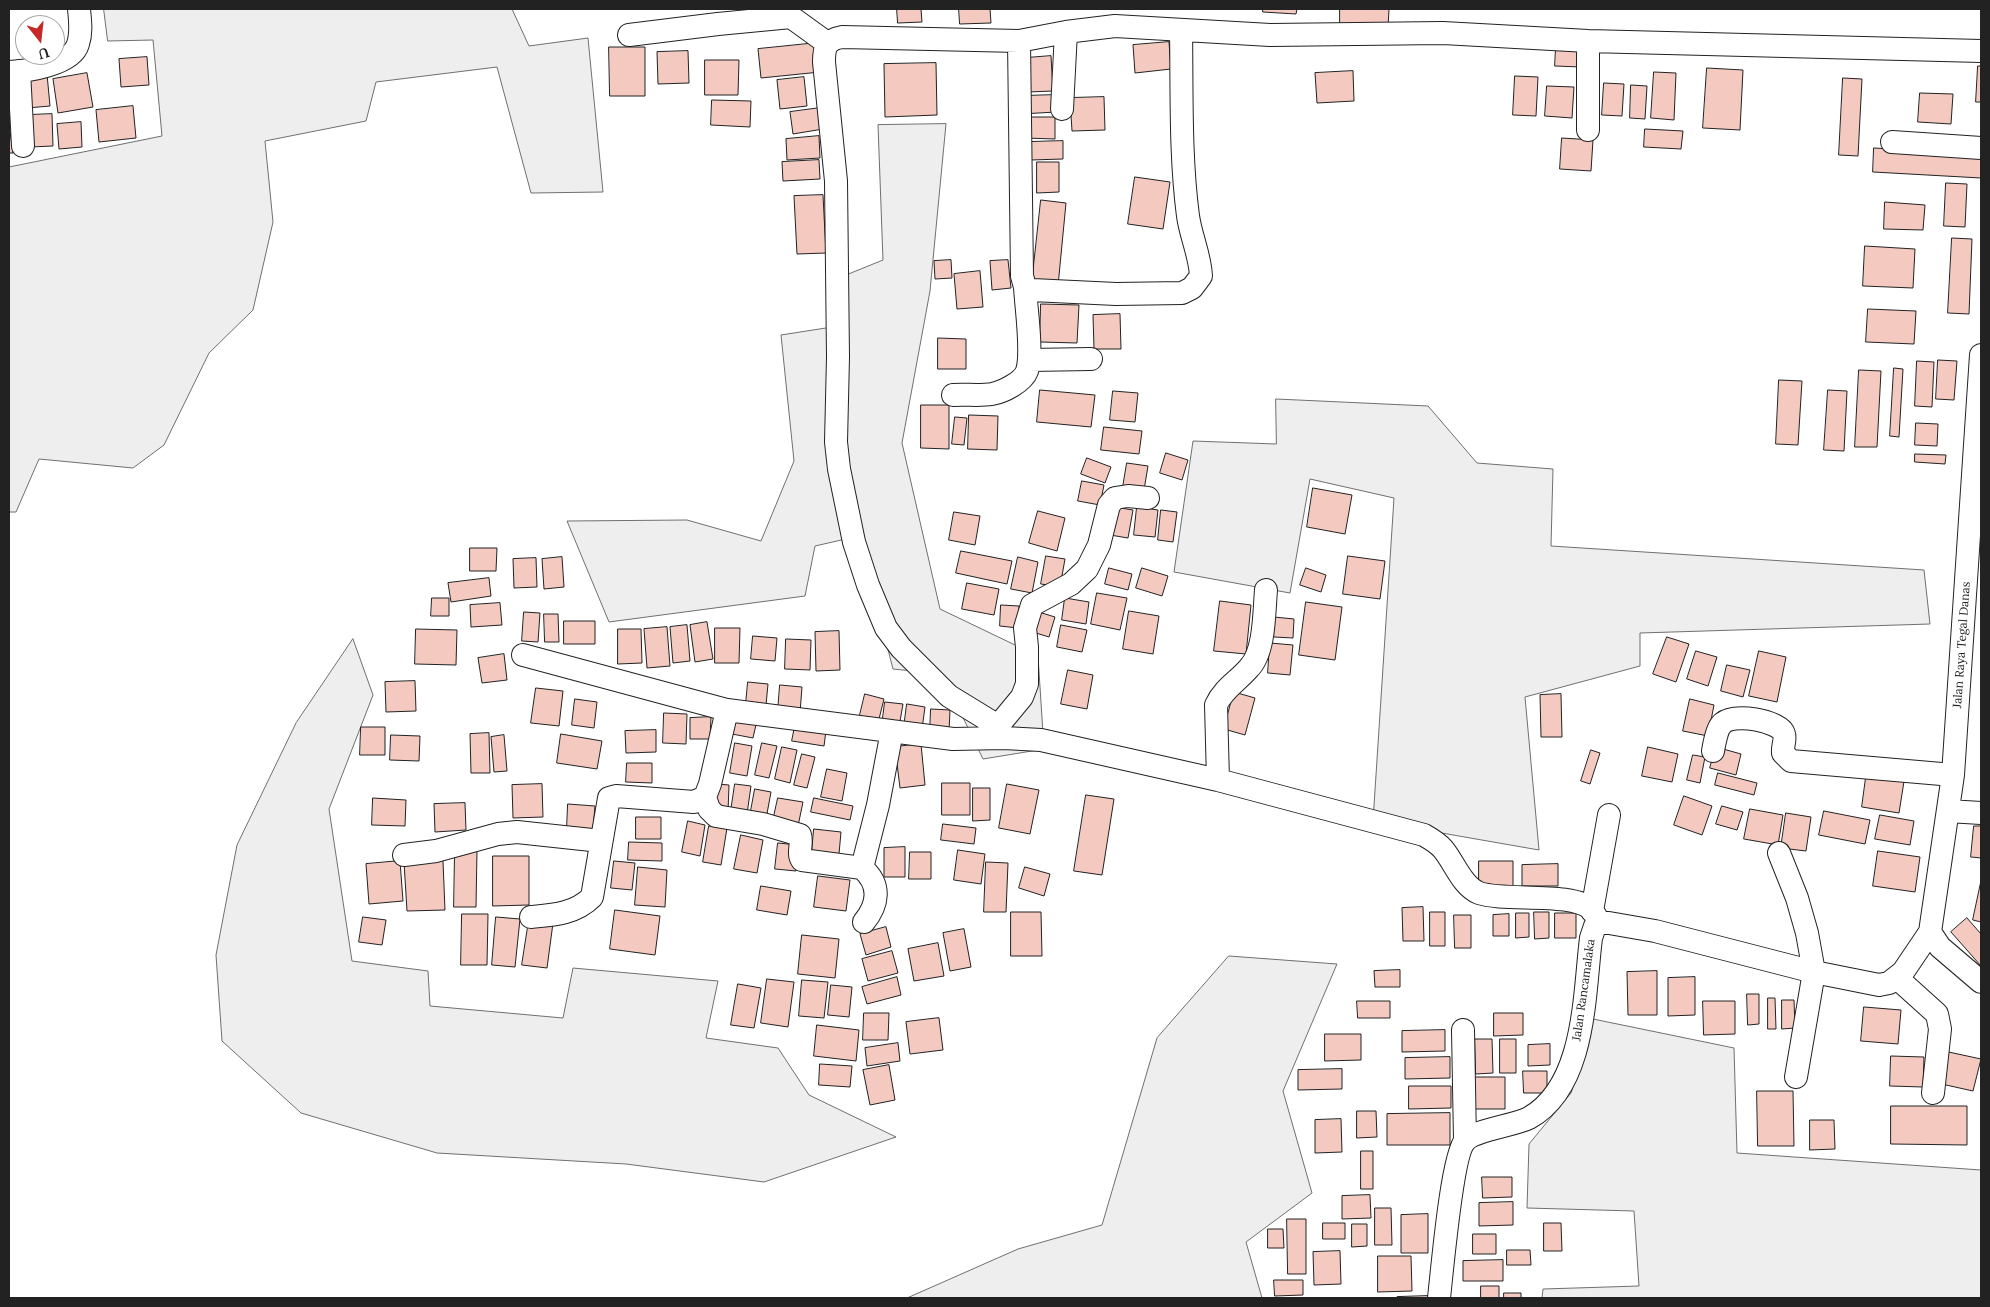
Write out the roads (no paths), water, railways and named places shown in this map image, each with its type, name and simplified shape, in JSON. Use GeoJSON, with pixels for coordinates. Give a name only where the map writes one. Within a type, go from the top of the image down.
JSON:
{"type":"FeatureCollection","features":[{"type":"Feature","properties":{"kind":"street"},"geometry":{"type":"LineString","coordinates":[[23,146],[14,72],[51,65],[67,57],[78,46],[81,30],[79,9]]}},
{"type":"Feature","properties":{"kind":"street"},"geometry":{"type":"LineString","coordinates":[[629,35],[793,13],[827,43]]}},
{"type":"Feature","properties":{"kind":"street"},"geometry":{"type":"LineString","coordinates":[[1001,732],[949,696],[901,648],[886,628],[868,585],[854,542],[839,469],[836,442],[838,357],[836,181],[824,62],[824,48],[827,43],[842,37],[1019,41],[1066,32],[1116,26],[1270,35],[1443,33],[1588,41],[1981,51]]}},
{"type":"Feature","properties":{"kind":"street"},"geometry":{"type":"LineString","coordinates":[[1025,286],[1032,290],[1116,294],[1182,293],[1192,288],[1201,276],[1200,262],[1188,218],[1182,148],[1181,30]]}},
{"type":"Feature","properties":{"kind":"street"},"geometry":{"type":"LineString","coordinates":[[1062,109],[1066,32]]}},
{"type":"Feature","properties":{"kind":"street"},"geometry":{"type":"LineString","coordinates":[[953,395],[993,394],[1005,389],[1019,381],[1026,373],[1029,360],[1025,286],[1022,276],[1019,41]]}},
{"type":"Feature","properties":{"kind":"street"},"geometry":{"type":"LineString","coordinates":[[1588,41],[1588,130]]}},
{"type":"Feature","properties":{"kind":"street"},"geometry":{"type":"LineString","coordinates":[[1892,142],[1981,148]]}},
{"type":"Feature","properties":{"kind":"street","name":"Jalan Raya Tegal Danas"},"geometry":{"type":"LineString","coordinates":[[1927,937],[1953,775],[1979,417],[1981,355]]}},
{"type":"Feature","properties":{"kind":"street"},"geometry":{"type":"LineString","coordinates":[[1029,360],[1091,359]]}},
{"type":"Feature","properties":{"kind":"street"},"geometry":{"type":"LineString","coordinates":[[1001,732],[1022,697],[1027,684],[1025,628],[1032,605],[1071,584],[1087,569],[1098,545],[1109,505],[1115,498],[1128,496],[1148,498]]}},
{"type":"Feature","properties":{"kind":"street"},"geometry":{"type":"LineString","coordinates":[[1218,780],[1216,705],[1230,685],[1249,668],[1257,657],[1266,590]]}},
{"type":"Feature","properties":{"kind":"street"},"geometry":{"type":"LineString","coordinates":[[523,655],[727,710],[953,739],[1001,732],[1218,780],[1424,835],[1443,849],[1466,881],[1478,892],[1491,896],[1536,897],[1577,902],[1596,917]]}},
{"type":"Feature","properties":{"kind":"street"},"geometry":{"type":"LineString","coordinates":[[727,710],[710,784],[705,797],[709,809],[716,816],[763,824],[800,835],[802,842],[800,854],[802,860],[862,868],[870,874],[874,884],[875,897],[873,911],[864,922]]}},
{"type":"Feature","properties":{"kind":"street"},"geometry":{"type":"LineString","coordinates":[[1713,751],[1721,725],[1727,720],[1737,717],[1754,718],[1781,728],[1784,734],[1783,754],[1791,761],[1953,775]]}},
{"type":"Feature","properties":{"kind":"street"},"geometry":{"type":"LineString","coordinates":[[862,868],[878,805],[892,731]]}},
{"type":"Feature","properties":{"kind":"street"},"geometry":{"type":"LineString","coordinates":[[531,917],[560,914],[577,908],[592,897],[610,798],[616,796],[694,802],[705,797]]}},
{"type":"Feature","properties":{"kind":"street"},"geometry":{"type":"LineString","coordinates":[[1948,811],[1981,812]]}},
{"type":"Feature","properties":{"kind":"street"},"geometry":{"type":"LineString","coordinates":[[1596,917],[1609,815]]}},
{"type":"Feature","properties":{"kind":"street"},"geometry":{"type":"LineString","coordinates":[[404,855],[436,851],[498,834],[517,832],[601,840]]}},
{"type":"Feature","properties":{"kind":"street"},"geometry":{"type":"LineString","coordinates":[[1779,853],[1797,898],[1807,932],[1814,972],[1796,1077]]}},
{"type":"Feature","properties":{"kind":"street","name":"Jalan Rancamalaka"},"geometry":{"type":"LineString","coordinates":[[1465,1141],[1474,1135],[1509,1126],[1531,1116],[1545,1106],[1558,1090],[1570,1068],[1581,1027],[1591,938],[1596,917],[1609,923],[1655,931],[1867,984],[1889,983],[1900,975]]}},
{"type":"Feature","properties":{"kind":"street"},"geometry":{"type":"LineString","coordinates":[[1933,1094],[1940,1029],[1937,1014],[1900,975],[1927,937],[1981,982]]}},
{"type":"Feature","properties":{"kind":"street"},"geometry":{"type":"LineString","coordinates":[[1439,1298],[1454,1182],[1460,1150],[1465,1141],[1463,1030]]}}]}
